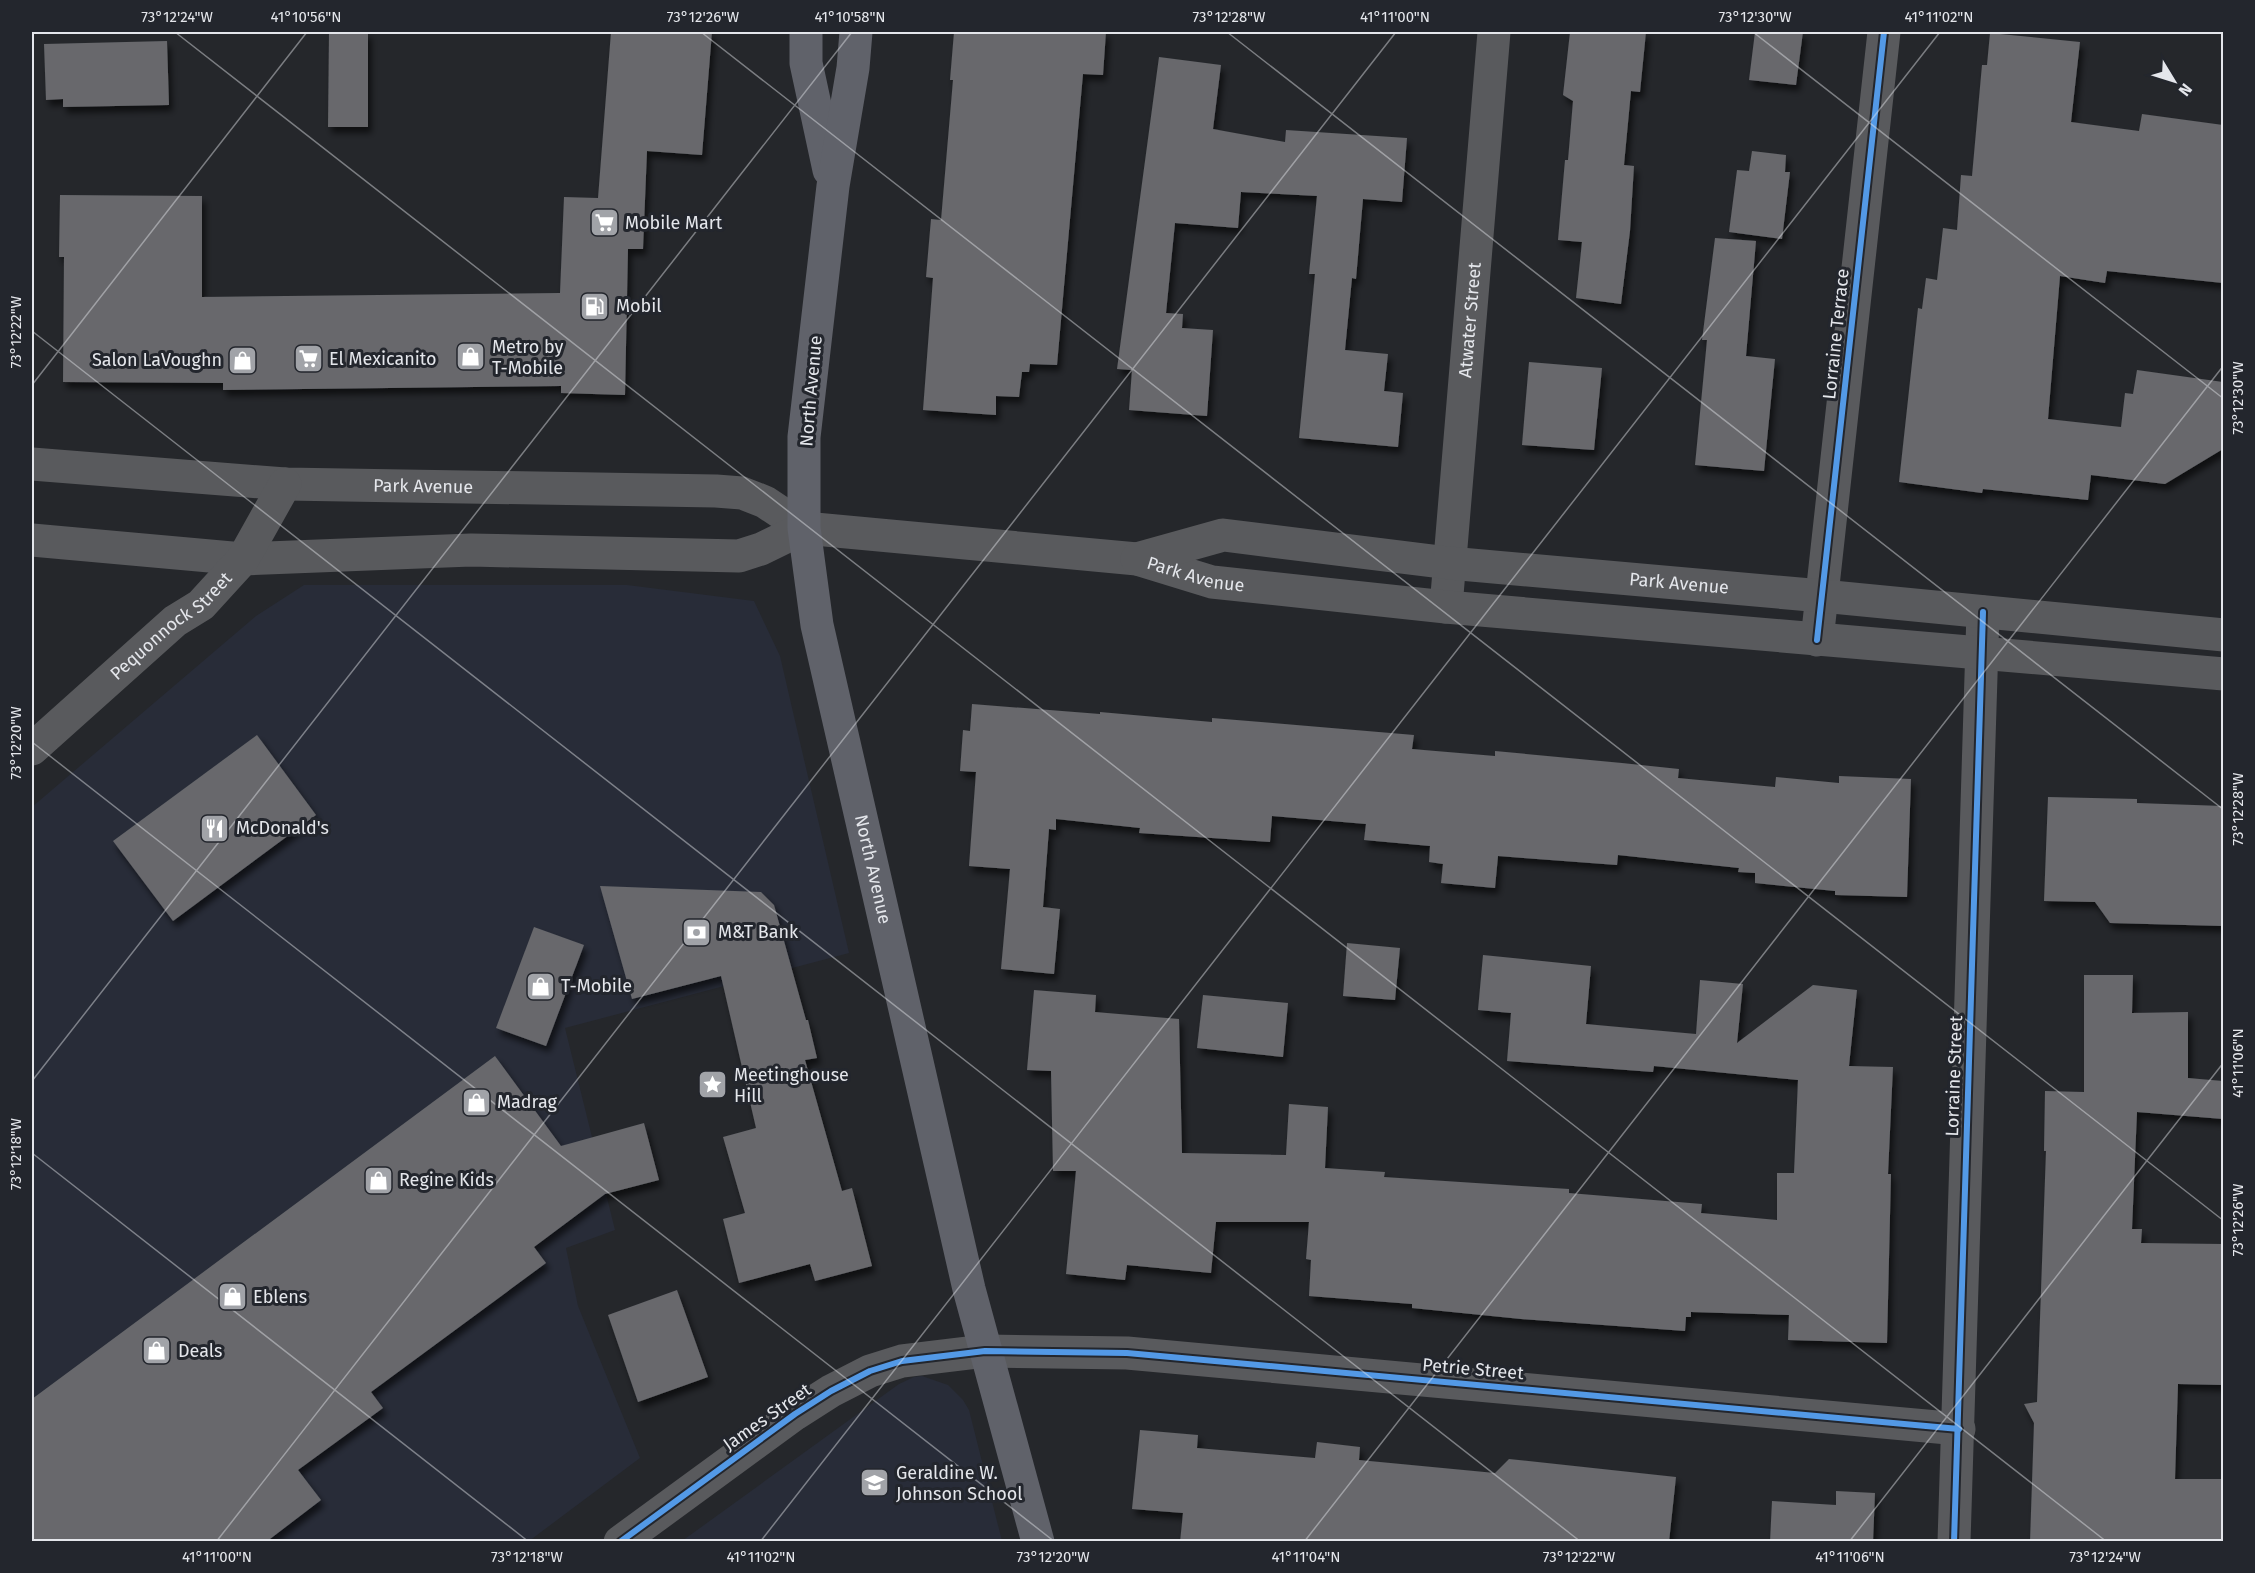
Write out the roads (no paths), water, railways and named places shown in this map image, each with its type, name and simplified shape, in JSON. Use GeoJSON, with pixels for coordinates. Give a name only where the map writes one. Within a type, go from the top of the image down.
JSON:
{"type":"FeatureCollection","features":[{"type":"Feature","properties":{"kind":"main road","name":"North Avenue"},"geometry":{"type":"LineString","coordinates":[[806,32],[806,63],[833,186]]}},
{"type":"Feature","properties":{"kind":"main road","name":"North Avenue"},"geometry":{"type":"LineString","coordinates":[[856,32],[853,68],[833,186],[804,437],[804,528],[817,625],[969,1289],[1038,1542]]}},
{"type":"Feature","properties":{"kind":"main road","name":"Atwater Street"},"geometry":{"type":"LineString","coordinates":[[1446,607],[1494,32]]}},
{"type":"Feature","properties":{"kind":"main road","name":"Lorraine Terrace"},"geometry":{"type":"LineString","coordinates":[[1817,640],[1884,32]]}},
{"type":"Feature","properties":{"kind":"main road","name":"Park Avenue"},"geometry":{"type":"LineString","coordinates":[[32,464],[285,484],[742,493],[765,502],[804,528],[1137,559],[1212,582],[1446,607],[2223,674]]}},
{"type":"Feature","properties":{"kind":"main road","name":"Pequonnock Street"},"geometry":{"type":"LineString","coordinates":[[32,749],[175,621],[201,605],[243,559],[285,484]]}},
{"type":"Feature","properties":{"kind":"main road"},"geometry":{"type":"LineString","coordinates":[[32,540],[243,559],[471,550],[739,556],[761,549],[804,528]]}},
{"type":"Feature","properties":{"kind":"main road","name":"Park Avenue"},"geometry":{"type":"LineString","coordinates":[[1137,559],[1223,535],[1449,563],[2223,635]]}},
{"type":"Feature","properties":{"kind":"main road","name":"Lorraine Street"},"geometry":{"type":"LineString","coordinates":[[1954,1542],[1983,612]]}},
{"type":"Feature","properties":{"kind":"main road","name":"Petrie Street"},"geometry":{"type":"LineString","coordinates":[[985,1351],[1127,1353],[1959,1429]]}},
{"type":"Feature","properties":{"kind":"main road","name":"James Street"},"geometry":{"type":"LineString","coordinates":[[620,1542],[831,1391],[870,1371],[902,1361],[985,1351]]}},
{"type":"Feature","properties":{"kind":"place","name":"Mobile Mart"},"geometry":{"type":"Point","coordinates":[604,223]}},
{"type":"Feature","properties":{"kind":"place","name":"Mobil"},"geometry":{"type":"Point","coordinates":[595,306]}},
{"type":"Feature","properties":{"kind":"place","name":"Metro by T-Mobile"},"geometry":{"type":"Point","coordinates":[471,357]}},
{"type":"Feature","properties":{"kind":"place","name":"El Mexicanito"},"geometry":{"type":"Point","coordinates":[308,359]}},
{"type":"Feature","properties":{"kind":"place","name":"Salon LaVoughn"},"geometry":{"type":"Point","coordinates":[243,360]}},
{"type":"Feature","properties":{"kind":"place","name":"McDonald's"},"geometry":{"type":"Point","coordinates":[215,828]}},
{"type":"Feature","properties":{"kind":"place","name":"M&T Bank"},"geometry":{"type":"Point","coordinates":[697,932]}},
{"type":"Feature","properties":{"kind":"place","name":"T-Mobile"},"geometry":{"type":"Point","coordinates":[540,986]}},
{"type":"Feature","properties":{"kind":"place","name":"Meetinghouse Hill"},"geometry":{"type":"Point","coordinates":[713,1085]}},
{"type":"Feature","properties":{"kind":"place","name":"Madrag"},"geometry":{"type":"Point","coordinates":[476,1102]}},
{"type":"Feature","properties":{"kind":"place","name":"Regine Kids"},"geometry":{"type":"Point","coordinates":[378,1180]}},
{"type":"Feature","properties":{"kind":"place","name":"Eblens"},"geometry":{"type":"Point","coordinates":[232,1297]}},
{"type":"Feature","properties":{"kind":"place","name":"Deals"},"geometry":{"type":"Point","coordinates":[157,1351]}},
{"type":"Feature","properties":{"kind":"place","name":"Geraldine W. Johnson School"},"geometry":{"type":"Point","coordinates":[875,1483]}}]}
